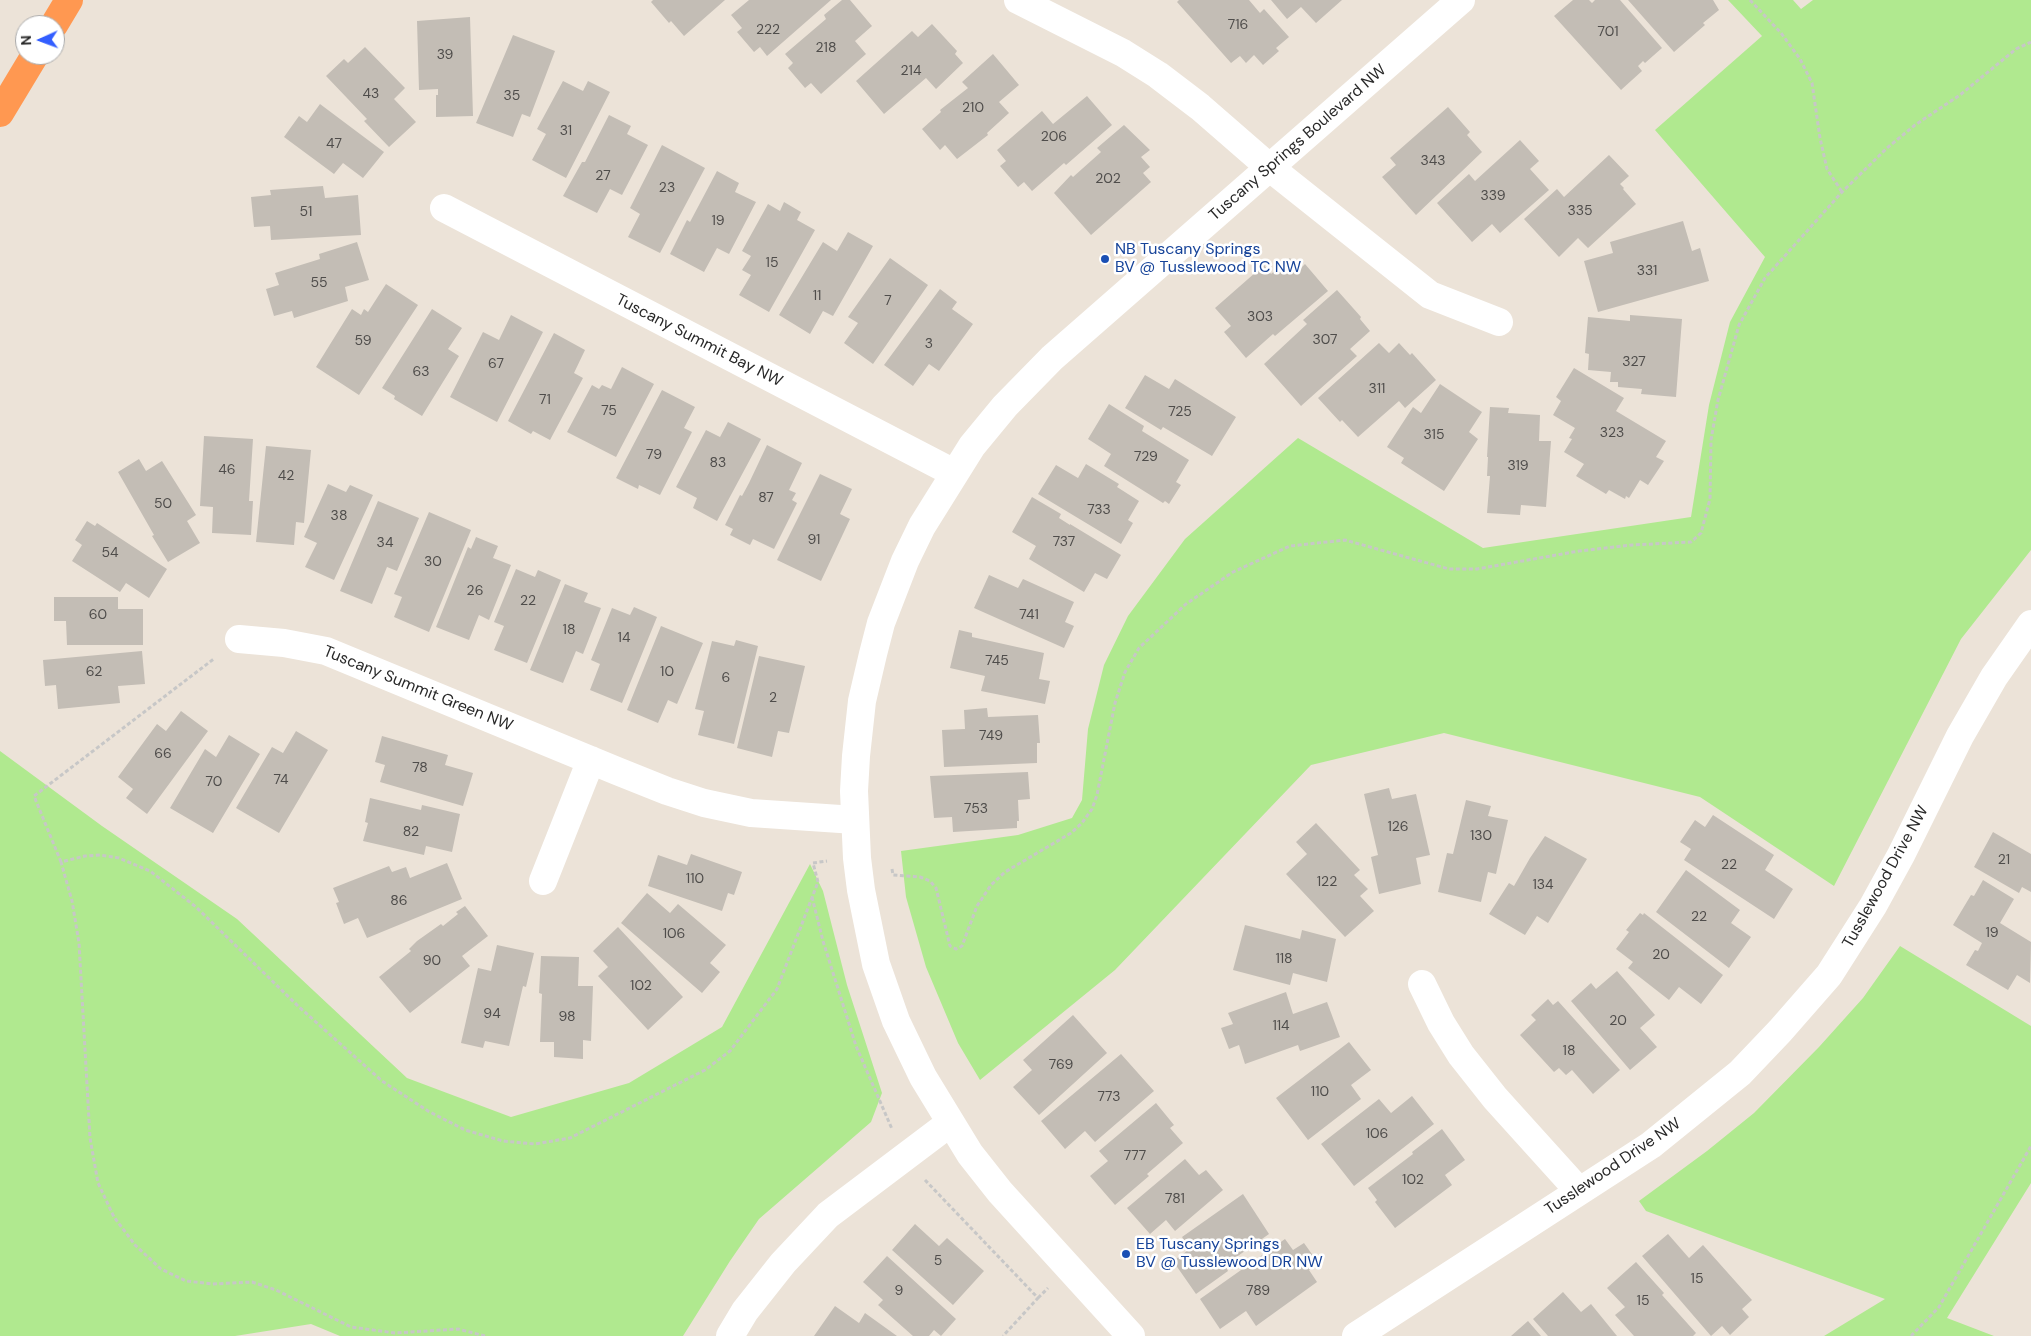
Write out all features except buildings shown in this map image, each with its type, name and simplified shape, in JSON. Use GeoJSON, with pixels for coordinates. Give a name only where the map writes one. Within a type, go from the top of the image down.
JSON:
{"type":"FeatureCollection","features":[{"type":"Feature","properties":{"kind":"highway"},"geometry":{"type":"LineString","coordinates":[[60,15],[69,0]]}},
{"type":"Feature","properties":{"kind":"highway"},"geometry":{"type":"LineString","coordinates":[[0,113],[29,65]]}},
{"type":"Feature","properties":{"kind":"street"},"geometry":{"type":"LineString","coordinates":[[1018,0],[1115,49],[1158,75],[1200,107],[1269,167],[1430,295],[1499,322]]}},
{"type":"Feature","properties":{"kind":"street","name":"Tuscany Springs Boulevard NW"},"geometry":{"type":"LineString","coordinates":[[1131,1336],[1000,1192],[970,1154],[923,1077],[896,1021],[876,964],[861,890],[855,820],[856,756],[862,701],[881,623],[905,560],[922,526],[972,446],[1005,406],[1052,358],[1460,0]]}},
{"type":"Feature","properties":{"kind":"street","name":"Tuscany Summit Bay NW"},"geometry":{"type":"LineString","coordinates":[[444,208],[954,473]]}},
{"type":"Feature","properties":{"kind":"street","name":"Tusslewood Drive NW"},"geometry":{"type":"LineString","coordinates":[[1356,1336],[1651,1145],[1740,1073],[1830,975],[1874,906],[1960,736],[1994,678],[2031,624]]}},
{"type":"Feature","properties":{"kind":"street","name":"Tuscany Summit Green NW"},"geometry":{"type":"LineString","coordinates":[[239,639],[284,643],[326,651],[667,791],[704,803],[751,813],[855,820]]}},
{"type":"Feature","properties":{"kind":"street"},"geometry":{"type":"LineString","coordinates":[[543,881],[591,760]]}},
{"type":"Feature","properties":{"kind":"street"},"geometry":{"type":"LineString","coordinates":[[1422,984],[1441,1023],[1461,1055],[1495,1098],[1578,1191]]}},
{"type":"Feature","properties":{"kind":"street"},"geometry":{"type":"LineString","coordinates":[[730,1336],[745,1311],[778,1270],[828,1215],[950,1123]]}},
{"type":"Feature","properties":{"kind":"path"},"geometry":{"type":"LineString","coordinates":[[1750,0],[1800,58],[1812,84],[1820,138],[1827,169],[1842,192]]}},
{"type":"Feature","properties":{"kind":"path"},"geometry":{"type":"LineString","coordinates":[[61,862],[84,856],[110,856],[150,872],[196,907],[270,980],[382,1081],[428,1111],[465,1130],[503,1141],[535,1144],[570,1138],[705,1070],[730,1051],[777,989],[818,882],[813,862],[889,855],[893,875],[920,876],[930,881],[936,888],[950,946],[956,949],[962,946],[977,906],[991,885],[1005,872],[1071,833],[1082,823],[1092,809],[1097,795],[1115,703],[1125,672],[1139,648],[1186,604],[1233,572],[1290,546],[1345,540],[1449,569],[1477,569],[1579,551],[1632,544],[1691,542],[1701,533],[1705,523],[1710,500],[1711,440],[1718,400],[1739,325],[1765,278],[1842,192],[1887,148],[1915,125],[1960,95],[2016,49],[2031,42]]}},
{"type":"Feature","properties":{"kind":"path"},"geometry":{"type":"LineString","coordinates":[[239,639],[34,796],[61,862],[72,901],[79,943],[90,1138],[98,1183],[114,1217],[135,1245],[161,1269],[186,1281],[212,1284],[252,1282],[276,1290],[351,1327],[395,1333],[458,1329],[486,1336]]}},
{"type":"Feature","properties":{"kind":"path"},"geometry":{"type":"LineString","coordinates":[[812,895],[823,941],[856,1046],[888,1123]]}},
{"type":"Feature","properties":{"kind":"path"},"geometry":{"type":"LineString","coordinates":[[1911,1336],[1939,1307],[2031,1146]]}},
{"type":"Feature","properties":{"kind":"path"},"geometry":{"type":"LineString","coordinates":[[928,1186],[1038,1298],[1003,1336]]}},
{"type":"Feature","properties":{"kind":"green space"},"geometry":{"type":"Polygon","coordinates":[[[1728,0],[1793,0],[1801,9],[1813,0],[2031,0],[2031,550],[1961,639],[1834,886],[1700,797],[1444,733],[1311,765],[1115,970],[980,1080],[958,1043],[926,967],[906,897],[901,851],[1018,835],[1072,818],[1082,800],[1088,729],[1104,665],[1128,616],[1185,539],[1298,438],[1483,548],[1691,517],[1709,405],[1730,322],[1765,257],[1655,130],[1762,36],[1728,0]]]}},
{"type":"Feature","properties":{"kind":"green space"},"geometry":{"type":"Polygon","coordinates":[[[0,751],[102,826],[237,919],[407,1078],[511,1117],[629,1083],[722,1027],[810,864],[823,891],[847,985],[882,1093],[871,1122],[759,1219],[683,1336],[340,1336],[311,1324],[235,1336],[0,1336],[0,751]]]}},
{"type":"Feature","properties":{"kind":"green space"},"geometry":{"type":"Polygon","coordinates":[[[1900,946],[2031,1026],[2031,1183],[1947,1318],[1994,1336],[1824,1336],[1885,1299],[1646,1211],[1639,1201],[1707,1151],[1754,1113],[1819,1047],[1863,998],[1900,946]]]}},
{"type":"Feature","properties":{"kind":"place","name":"NB Tuscany Springs BV @ Tusslewood TC NW"},"geometry":{"type":"Point","coordinates":[1105,259]}},
{"type":"Feature","properties":{"kind":"place","name":"EB Tuscany Springs BV @ Tusslewood DR NW"},"geometry":{"type":"Point","coordinates":[1126,1254]}}]}
